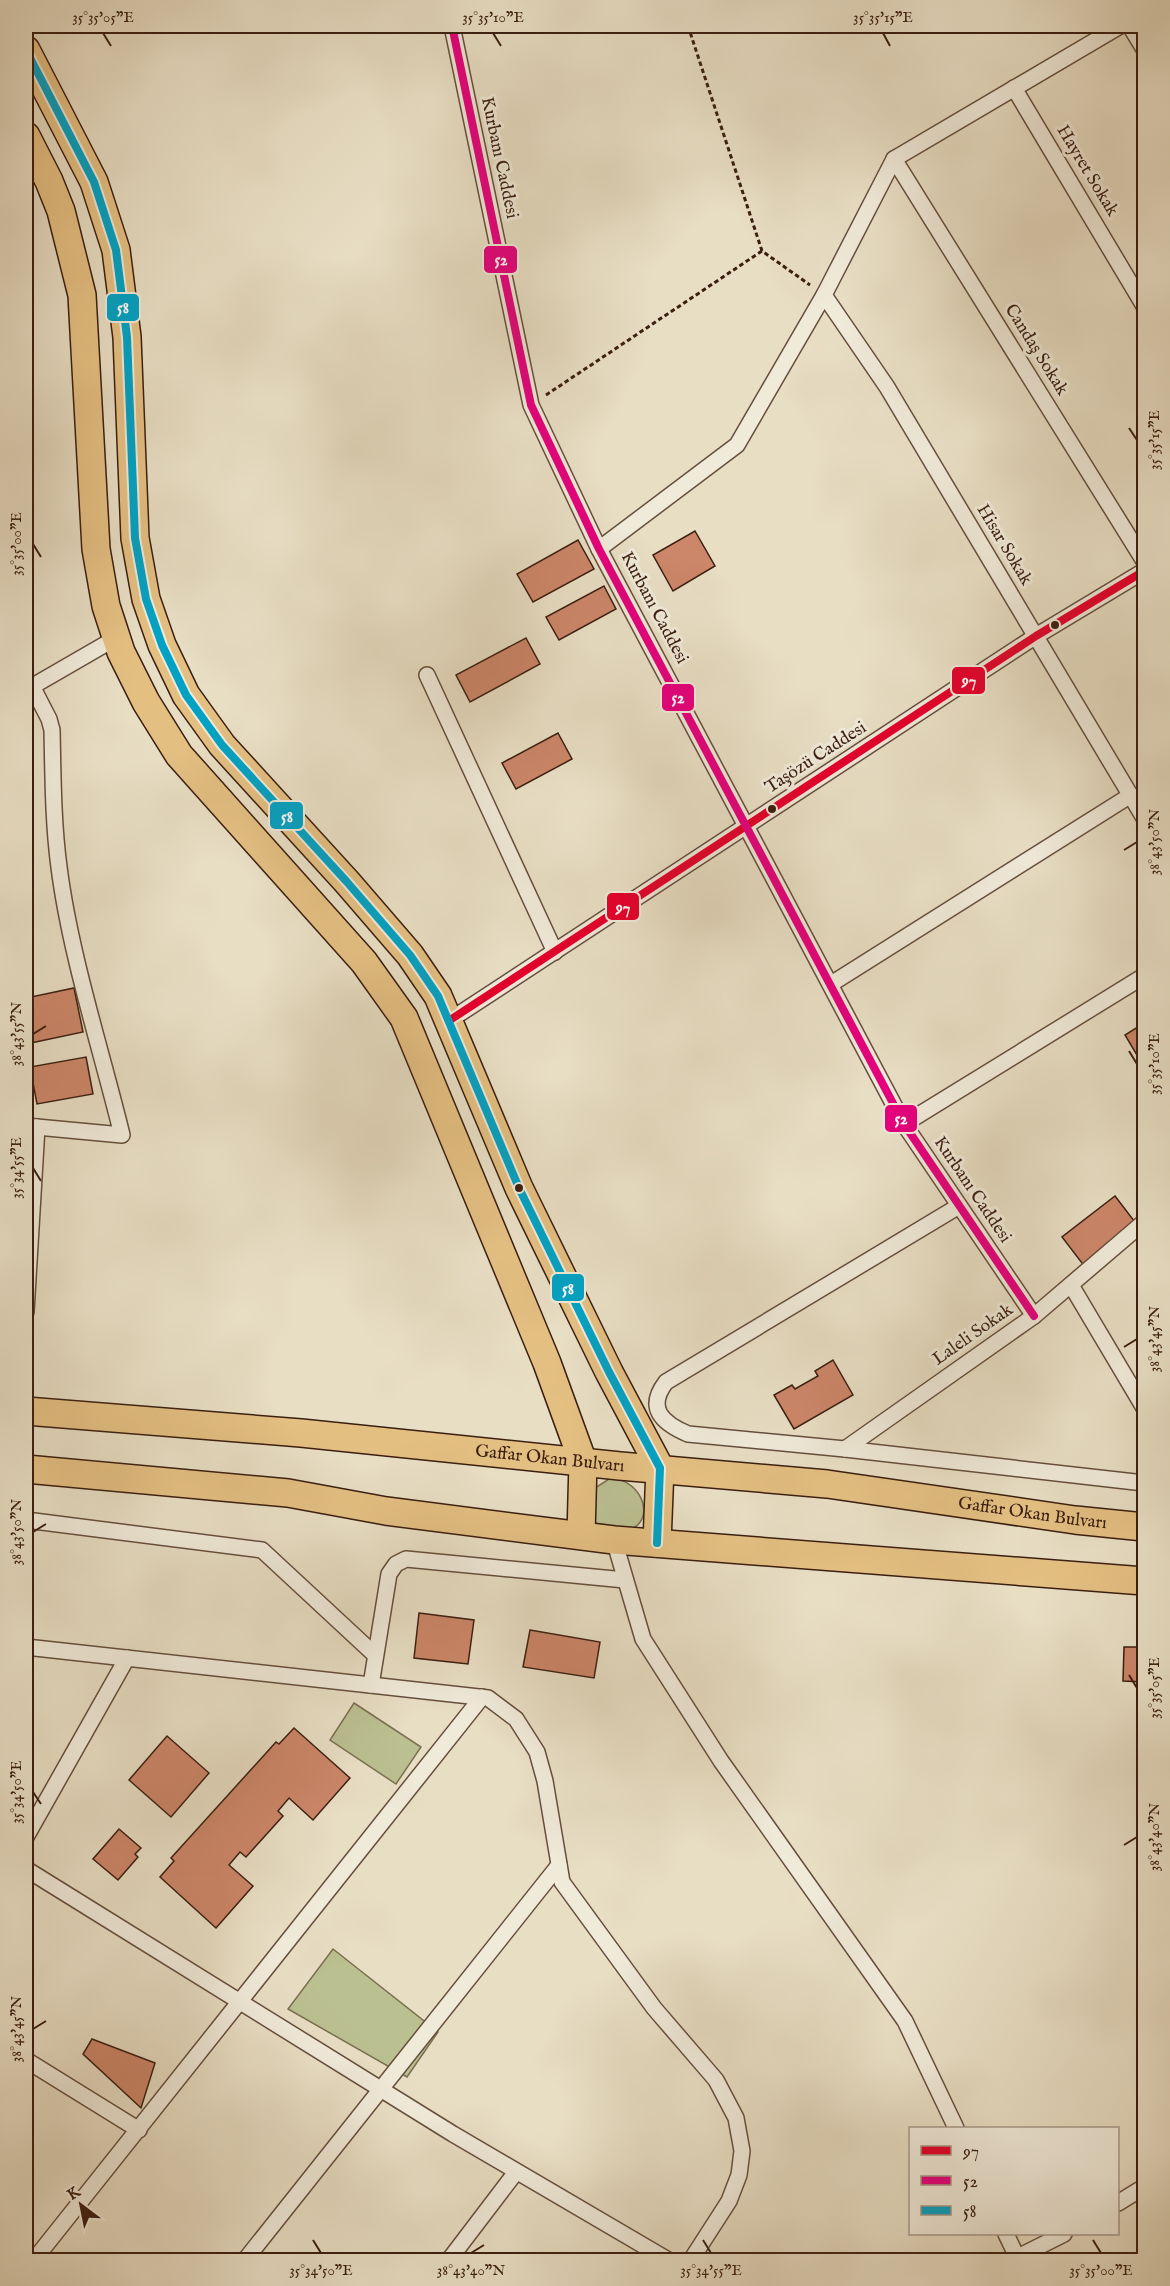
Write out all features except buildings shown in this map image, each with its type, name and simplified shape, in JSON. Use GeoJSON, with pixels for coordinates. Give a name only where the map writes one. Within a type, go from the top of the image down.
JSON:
{"type":"FeatureCollection","features":[{"type":"Feature","properties":{"kind":"highway"},"geometry":{"type":"LineString","coordinates":[[26,50],[94,182],[116,250],[128,337],[135,538],[146,599],[162,645],[186,695],[203,721],[410,955],[450,1020],[519,1188],[609,1372],[660,1468],[657,1543]]}},
{"type":"Feature","properties":{"kind":"highway"},"geometry":{"type":"LineString","coordinates":[[26,136],[61,211],[82,296],[96,549],[106,606],[116,638],[146,702],[178,755],[364,962],[404,1018],[547,1363],[583,1462],[581,1535]]}},
{"type":"Feature","properties":{"kind":"highway","name":"Gaffar Okan Bulvarı"},"geometry":{"type":"LineString","coordinates":[[26,1411],[301,1433],[827,1484],[1075,1520],[1144,1527]]}},
{"type":"Feature","properties":{"kind":"highway"},"geometry":{"type":"LineString","coordinates":[[26,1469],[288,1493],[386,1511],[614,1540],[1144,1581]]}},
{"type":"Feature","properties":{"kind":"street","name":"Kurbanı Caddesi"},"geometry":{"type":"LineString","coordinates":[[452,26],[531,405],[599,549],[904,1124],[1034,1316]]}},
{"type":"Feature","properties":{"kind":"street"},"geometry":{"type":"LineString","coordinates":[[599,549],[737,445],[824,295],[894,159],[1120,26]]}},
{"type":"Feature","properties":{"kind":"street"},"geometry":{"type":"LineString","coordinates":[[1130,26],[1144,49]]}},
{"type":"Feature","properties":{"kind":"street","name":"Hayret Sokak"},"geometry":{"type":"LineString","coordinates":[[1014,88],[1144,306]]}},
{"type":"Feature","properties":{"kind":"street","name":"Candaş Sokak"},"geometry":{"type":"LineString","coordinates":[[894,159],[1144,561]]}},
{"type":"Feature","properties":{"kind":"street","name":"Hisar Sokak"},"geometry":{"type":"LineString","coordinates":[[824,295],[887,387],[1144,818]]}},
{"type":"Feature","properties":{"kind":"street","name":"Taşözü Caddesi"},"geometry":{"type":"LineString","coordinates":[[450,1020],[748,827],[1036,636],[1144,571]]}},
{"type":"Feature","properties":{"kind":"street"},"geometry":{"type":"LineString","coordinates":[[26,1312],[31,1126],[122,1135],[76,951],[59,869],[53,803],[52,730],[49,719],[28,688],[116,638]]}},
{"type":"Feature","properties":{"kind":"street"},"geometry":{"type":"LineString","coordinates":[[427,675],[555,952]]}},
{"type":"Feature","properties":{"kind":"street"},"geometry":{"type":"LineString","coordinates":[[831,984],[1131,795]]}},
{"type":"Feature","properties":{"kind":"street"},"geometry":{"type":"LineString","coordinates":[[904,1124],[1144,976]]}},
{"type":"Feature","properties":{"kind":"street"},"geometry":{"type":"LineString","coordinates":[[959,1206],[675,1376],[658,1392],[656,1405],[660,1415],[677,1430],[688,1434],[845,1449],[1144,1483]]}},
{"type":"Feature","properties":{"kind":"street","name":"Laleli Sokak"},"geometry":{"type":"LineString","coordinates":[[845,1449],[1034,1316],[1144,1222]]}},
{"type":"Feature","properties":{"kind":"street"},"geometry":{"type":"LineString","coordinates":[[1071,1285],[1142,1398]]}},
{"type":"Feature","properties":{"kind":"street"},"geometry":{"type":"LineString","coordinates":[[26,1520],[262,1550],[374,1654]]}},
{"type":"Feature","properties":{"kind":"street"},"geometry":{"type":"LineString","coordinates":[[614,1540],[643,1639],[721,1761],[906,2021],[956,2127]]}},
{"type":"Feature","properties":{"kind":"street"},"geometry":{"type":"LineString","coordinates":[[371,1685],[388,1574],[396,1564],[406,1559],[625,1580]]}},
{"type":"Feature","properties":{"kind":"street"},"geometry":{"type":"LineString","coordinates":[[26,1647],[482,1697],[488,1698],[508,1711],[532,1740],[545,1781],[562,1882],[654,2008],[716,2080],[739,2126],[742,2163],[735,2188],[690,2260]]}},
{"type":"Feature","properties":{"kind":"street"},"geometry":{"type":"LineString","coordinates":[[26,1837],[127,1658]]}},
{"type":"Feature","properties":{"kind":"street"},"geometry":{"type":"LineString","coordinates":[[34,2260],[482,1697]]}},
{"type":"Feature","properties":{"kind":"street"},"geometry":{"type":"LineString","coordinates":[[245,2260],[559,1865]]}},
{"type":"Feature","properties":{"kind":"street"},"geometry":{"type":"LineString","coordinates":[[26,1869],[516,2172],[668,2260]]}},
{"type":"Feature","properties":{"kind":"street"},"geometry":{"type":"LineString","coordinates":[[26,2060],[139,2130]]}},
{"type":"Feature","properties":{"kind":"street"},"geometry":{"type":"LineString","coordinates":[[448,2260],[516,2172]]}},
{"type":"Feature","properties":{"kind":"street"},"geometry":{"type":"LineString","coordinates":[[1119,2202],[1144,2187]]}},
{"type":"Feature","properties":{"kind":"street"},"geometry":{"type":"LineString","coordinates":[[1006,2235],[1015,2259],[1062,2235]]}},
{"type":"Feature","properties":{"kind":"path"},"geometry":{"type":"LineString","coordinates":[[688,26],[762,251],[824,295]]}},
{"type":"Feature","properties":{"kind":"path"},"geometry":{"type":"LineString","coordinates":[[531,405],[762,251]]}},
{"type":"Feature","properties":{"kind":"green space"},"geometry":{"type":"Polygon","coordinates":[[[609,1479],[628,1484],[641,1498],[644,1506],[640,1523],[624,1532],[609,1534],[591,1522],[592,1490],[609,1479]]]}},
{"type":"Feature","properties":{"kind":"green space"},"geometry":{"type":"Polygon","coordinates":[[[354,1703],[421,1747],[396,1784],[330,1740],[354,1703]]]}},
{"type":"Feature","properties":{"kind":"green space"},"geometry":{"type":"Polygon","coordinates":[[[333,1949],[438,2032],[407,2077],[288,2009],[333,1949]]]}},
{"type":"Feature","properties":{"kind":"transit line","name":"52"},"geometry":{"type":"LineString","coordinates":[[452,26],[531,405],[599,549],[904,1124],[1034,1316]]}},
{"type":"Feature","properties":{"kind":"transit line","name":"58"},"geometry":{"type":"LineString","coordinates":[[26,50],[94,182],[116,250],[127,337],[135,538],[146,599],[162,645],[186,695],[222,745],[410,955],[438,996],[519,1188],[609,1372],[660,1468],[657,1543]]}},
{"type":"Feature","properties":{"kind":"transit line","name":"97"},"geometry":{"type":"LineString","coordinates":[[450,1020],[1036,636],[1144,571]]}}]}
